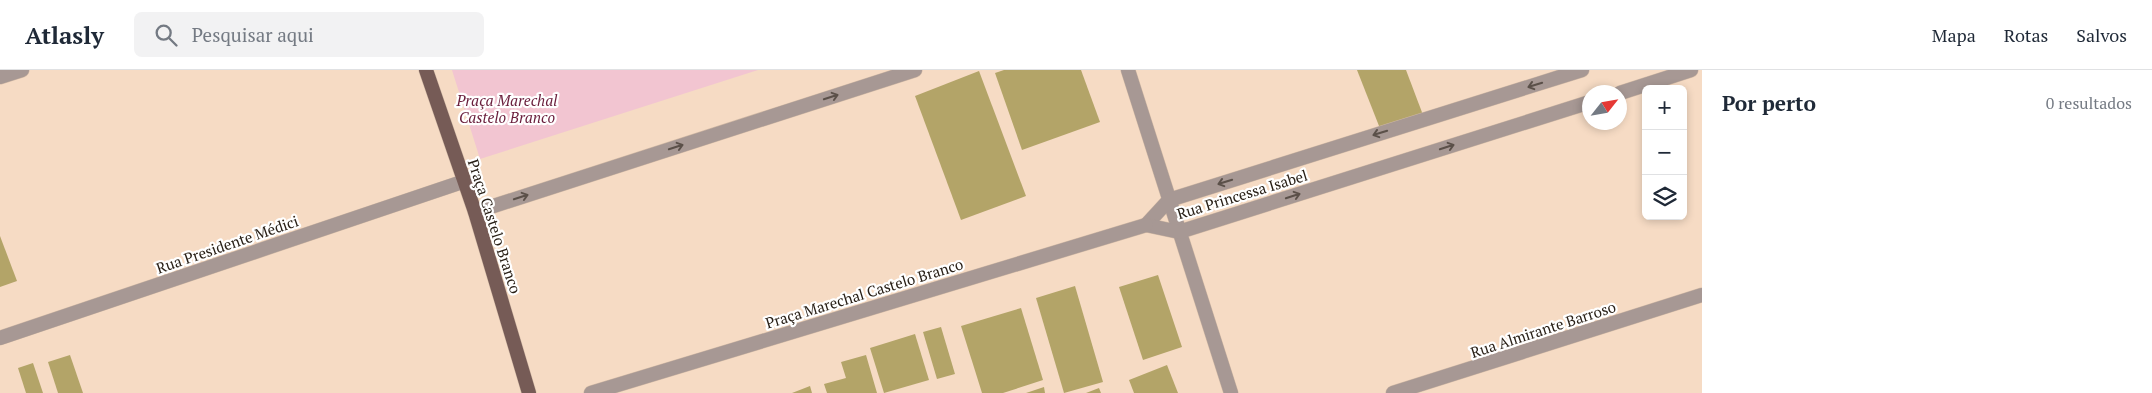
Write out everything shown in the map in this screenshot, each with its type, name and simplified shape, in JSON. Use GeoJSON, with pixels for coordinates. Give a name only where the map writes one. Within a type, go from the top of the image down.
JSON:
{"type":"FeatureCollection","features":[{"type":"Feature","properties":{"kind":"main road","name":"Praça Castelo Branco"},"geometry":{"type":"LineString","coordinates":[[426,70],[475,212],[530,393]]}},
{"type":"Feature","properties":{"kind":"street"},"geometry":{"type":"LineString","coordinates":[[0,77],[22,70]]}},
{"type":"Feature","properties":{"kind":"street"},"geometry":{"type":"LineString","coordinates":[[475,212],[915,70]]}},
{"type":"Feature","properties":{"kind":"street"},"geometry":{"type":"LineString","coordinates":[[1128,70],[1230,393]]}},
{"type":"Feature","properties":{"kind":"street","name":"Rua Princessa Isabel"},"geometry":{"type":"LineString","coordinates":[[1146,225],[1169,200],[1582,70]]}},
{"type":"Feature","properties":{"kind":"street"},"geometry":{"type":"LineString","coordinates":[[1627,91],[1691,70]]}},
{"type":"Feature","properties":{"kind":"street","name":"Rua Princessa Isabel"},"geometry":{"type":"LineString","coordinates":[[1146,225],[1179,232],[1582,105]]}},
{"type":"Feature","properties":{"kind":"street","name":"Rua Presidente Médici"},"geometry":{"type":"LineString","coordinates":[[0,338],[464,182]]}},
{"type":"Feature","properties":{"kind":"street","name":"Praça Marechal Castelo Branco"},"geometry":{"type":"LineString","coordinates":[[591,393],[1146,225]]}},
{"type":"Feature","properties":{"kind":"street","name":"Rua Almirante Barroso"},"geometry":{"type":"LineString","coordinates":[[1393,393],[1702,295]]}},
{"type":"Feature","properties":{"kind":"green space","name":"Praça Marechal Castelo Branco"},"geometry":{"type":"Polygon","coordinates":[[[452,70],[758,70],[480,159],[452,70]]]}},
{"type":"Feature","properties":{"kind":"building"},"geometry":{"type":"Polygon","coordinates":[[[1004,70],[1081,70],[1100,122],[1022,150],[995,73],[1004,70]]]}},
{"type":"Feature","properties":{"kind":"building"},"geometry":{"type":"Polygon","coordinates":[[[1357,70],[1406,70],[1423,115],[1381,131],[1357,70]]]}},
{"type":"Feature","properties":{"kind":"building"},"geometry":{"type":"Polygon","coordinates":[[[979,71],[1026,196],[961,220],[915,96],[979,71]]]}},
{"type":"Feature","properties":{"kind":"building"},"geometry":{"type":"Polygon","coordinates":[[[0,236],[17,281],[0,287],[0,236]]]}},
{"type":"Feature","properties":{"kind":"building"},"geometry":{"type":"Polygon","coordinates":[[[1158,275],[1182,347],[1143,360],[1119,287],[1158,275]]]}},
{"type":"Feature","properties":{"kind":"building"},"geometry":{"type":"Polygon","coordinates":[[[1075,286],[1103,382],[1064,393],[1036,298],[1075,286]]]}},
{"type":"Feature","properties":{"kind":"building"},"geometry":{"type":"Polygon","coordinates":[[[1021,308],[1043,380],[1003,393],[982,393],[961,326],[1021,308]]]}},
{"type":"Feature","properties":{"kind":"building"},"geometry":{"type":"Polygon","coordinates":[[[941,327],[955,374],[937,379],[923,332],[941,327]]]}},
{"type":"Feature","properties":{"kind":"building"},"geometry":{"type":"Polygon","coordinates":[[[915,334],[929,380],[884,393],[870,348],[915,334]]]}},
{"type":"Feature","properties":{"kind":"building"},"geometry":{"type":"Polygon","coordinates":[[[70,355],[83,393],[58,393],[48,362],[70,355]]]}},
{"type":"Feature","properties":{"kind":"building"},"geometry":{"type":"Polygon","coordinates":[[[866,355],[877,393],[827,393],[824,384],[846,378],[841,362],[866,355]]]}},
{"type":"Feature","properties":{"kind":"building"},"geometry":{"type":"Polygon","coordinates":[[[33,363],[43,393],[26,393],[18,368],[33,363]]]}},
{"type":"Feature","properties":{"kind":"building"},"geometry":{"type":"Polygon","coordinates":[[[1167,365],[1178,393],[1134,393],[1129,380],[1167,365]]]}},
{"type":"Feature","properties":{"kind":"building"},"geometry":{"type":"Polygon","coordinates":[[[810,386],[812,393],[792,393],[810,386]]]}},
{"type":"Feature","properties":{"kind":"building"},"geometry":{"type":"Polygon","coordinates":[[[1044,387],[1045,393],[1026,393],[1044,387]]]}},
{"type":"Feature","properties":{"kind":"building"},"geometry":{"type":"Polygon","coordinates":[[[1099,388],[1101,393],[1086,393],[1099,388]]]}}]}
